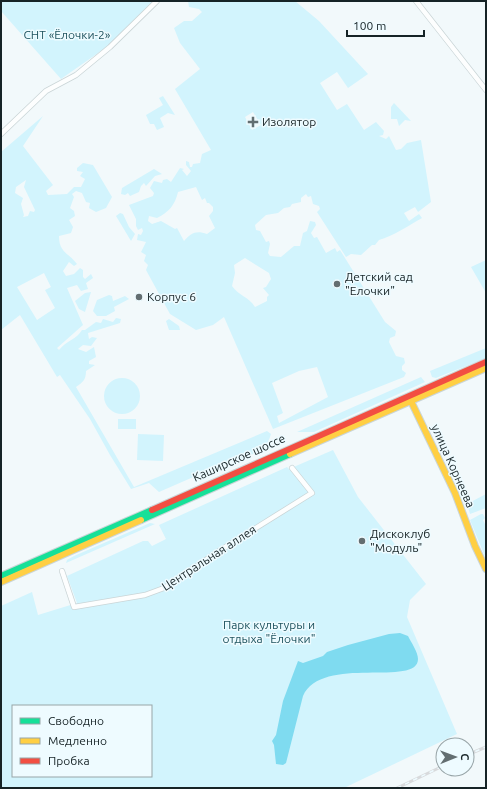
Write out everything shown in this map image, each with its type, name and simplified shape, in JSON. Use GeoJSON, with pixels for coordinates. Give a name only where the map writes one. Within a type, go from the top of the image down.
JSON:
{"type":"FeatureCollection","features":[{"type":"Feature","properties":{"kind":"main road","name":"Каширское шоссе"},"geometry":{"type":"LineString","coordinates":[[1,582],[410,398],[486,362]]}},
{"type":"Feature","properties":{"kind":"main road","name":"Каширское шоссе"},"geometry":{"type":"LineString","coordinates":[[1,576],[410,398],[486,368]]}},
{"type":"Feature","properties":{"kind":"main road","name":"улица Корнеева"},"geometry":{"type":"LineString","coordinates":[[410,398],[456,497],[475,546],[486,569]]}},
{"type":"Feature","properties":{"kind":"street"},"geometry":{"type":"LineString","coordinates":[[1,134],[46,91],[76,75],[110,47],[157,1]]}},
{"type":"Feature","properties":{"kind":"street"},"geometry":{"type":"LineString","coordinates":[[416,1],[486,90]]}},
{"type":"Feature","properties":{"kind":"street","name":"Центральная аллея"},"geometry":{"type":"LineString","coordinates":[[62,571],[74,607],[145,595],[164,588],[219,551],[312,493],[292,468]]}},
{"type":"Feature","properties":{"kind":"green space","name":"СНТ «Ёлочки-2»"},"geometry":{"type":"Polygon","coordinates":[[[1,1],[153,1],[108,46],[61,79],[1,11],[1,1]]]}},
{"type":"Feature","properties":{"kind":"green space"},"geometry":{"type":"Polygon","coordinates":[[[188,1],[295,1],[319,21],[368,74],[348,88],[337,72],[320,83],[337,110],[347,104],[364,130],[376,122],[384,131],[383,135],[379,136],[386,139],[389,136],[396,150],[401,149],[407,143],[421,140],[431,202],[418,212],[415,207],[404,213],[409,221],[419,214],[422,218],[379,240],[375,245],[372,245],[361,255],[351,254],[346,257],[317,212],[320,209],[319,206],[313,204],[311,196],[308,197],[306,194],[301,198],[301,202],[292,204],[290,207],[284,208],[278,213],[266,215],[255,225],[256,230],[260,231],[266,242],[269,241],[270,244],[268,253],[270,256],[281,257],[294,246],[300,246],[303,233],[307,231],[310,221],[315,222],[316,225],[311,233],[314,238],[317,237],[326,253],[335,248],[337,252],[340,250],[385,322],[396,331],[395,336],[390,338],[389,342],[396,356],[404,358],[405,363],[402,366],[402,370],[406,373],[404,377],[273,429],[224,317],[213,325],[196,330],[170,314],[146,270],[148,265],[144,261],[146,255],[141,252],[146,242],[137,240],[138,234],[141,235],[143,231],[142,228],[138,230],[136,226],[136,219],[129,205],[153,196],[154,193],[150,188],[154,181],[162,183],[163,180],[167,179],[171,182],[180,168],[184,169],[182,170],[187,176],[191,171],[186,165],[186,161],[189,162],[190,167],[192,167],[193,164],[200,163],[202,154],[211,150],[175,89],[200,69],[180,43],[174,28],[184,21],[192,21],[202,12],[199,9],[189,7],[188,1]],[[253,112],[245,117],[252,130],[261,125],[253,112]],[[196,187],[178,192],[175,201],[168,211],[157,218],[149,216],[148,221],[152,224],[161,221],[175,229],[177,228],[184,241],[194,233],[200,232],[207,234],[215,228],[209,216],[213,211],[213,207],[207,203],[205,198],[202,200],[196,187]],[[245,258],[234,265],[235,273],[232,286],[234,289],[250,301],[255,307],[267,301],[267,297],[269,295],[263,288],[266,287],[271,279],[269,273],[245,258]],[[317,367],[299,371],[272,383],[283,413],[277,416],[279,423],[328,397],[317,367]]]}},
{"type":"Feature","properties":{"kind":"green space"},"geometry":{"type":"Polygon","coordinates":[[[163,96],[175,115],[168,113],[160,118],[164,127],[157,130],[154,124],[150,124],[146,115],[163,105],[159,98],[163,96]]]}},
{"type":"Feature","properties":{"kind":"green space"},"geometry":{"type":"Polygon","coordinates":[[[394,103],[411,121],[405,120],[399,126],[397,119],[391,119],[391,107],[394,103]]]}},
{"type":"Feature","properties":{"kind":"green space"},"geometry":{"type":"Polygon","coordinates":[[[43,116],[23,146],[53,185],[46,191],[48,195],[67,194],[74,187],[81,187],[85,179],[80,176],[83,172],[77,171],[77,168],[83,163],[93,165],[112,197],[106,208],[96,212],[89,208],[90,203],[86,202],[82,193],[76,191],[72,194],[74,197],[70,208],[74,211],[75,216],[69,220],[73,227],[71,233],[59,236],[59,242],[65,252],[77,264],[74,266],[69,262],[63,271],[66,276],[74,274],[80,268],[83,270],[83,277],[85,279],[91,274],[93,278],[86,283],[88,289],[81,291],[77,285],[67,288],[83,325],[57,348],[59,350],[77,336],[82,330],[85,330],[96,322],[101,323],[103,319],[113,322],[116,318],[121,319],[120,323],[88,333],[89,339],[92,337],[97,338],[91,346],[83,345],[78,349],[86,352],[94,347],[96,357],[89,361],[89,364],[95,365],[86,371],[84,380],[76,387],[134,487],[267,431],[271,434],[269,440],[263,448],[240,460],[236,455],[235,458],[230,461],[159,492],[149,483],[131,489],[90,419],[60,375],[57,377],[20,315],[1,330],[1,152],[43,116]],[[26,180],[16,187],[15,193],[23,198],[21,204],[24,215],[23,217],[28,216],[30,211],[34,212],[35,210],[24,187],[26,180]],[[44,273],[17,287],[37,320],[55,308],[45,290],[51,287],[44,273]]]}},
{"type":"Feature","properties":{"kind":"green space"},"geometry":{"type":"Polygon","coordinates":[[[154,169],[162,174],[155,176],[146,186],[144,183],[139,192],[130,196],[128,193],[125,195],[121,194],[122,188],[154,169]]]}},
{"type":"Feature","properties":{"kind":"green space"},"geometry":{"type":"Polygon","coordinates":[[[120,213],[123,214],[129,227],[135,234],[131,241],[116,216],[120,213]]]}},
{"type":"Feature","properties":{"kind":"green space"},"geometry":{"type":"Polygon","coordinates":[[[486,260],[486,293],[471,267],[486,260]]]}},
{"type":"Feature","properties":{"kind":"green space"},"geometry":{"type":"Polygon","coordinates":[[[91,292],[85,312],[79,309],[75,301],[85,293],[91,292]]]}},
{"type":"Feature","properties":{"kind":"green space"},"geometry":{"type":"Polygon","coordinates":[[[109,295],[112,296],[113,301],[125,296],[129,299],[114,307],[115,311],[106,316],[97,316],[93,311],[97,300],[109,295]]]}},
{"type":"Feature","properties":{"kind":"green space"},"geometry":{"type":"Polygon","coordinates":[[[169,319],[179,326],[180,330],[169,330],[166,321],[169,319]]]}},
{"type":"Feature","properties":{"kind":"green space"},"geometry":{"type":"Polygon","coordinates":[[[486,348],[486,358],[436,378],[432,377],[430,371],[486,348]]]}},
{"type":"Feature","properties":{"kind":"green space"},"geometry":{"type":"Polygon","coordinates":[[[421,377],[425,382],[314,432],[297,432],[421,377]]]}},
{"type":"Feature","properties":{"kind":"green space"},"geometry":{"type":"Polygon","coordinates":[[[122,378],[135,383],[140,396],[135,409],[122,414],[109,409],[104,396],[109,383],[122,378]]]}},
{"type":"Feature","properties":{"kind":"green space"},"geometry":{"type":"Polygon","coordinates":[[[118,419],[136,419],[136,429],[118,429],[118,419]]]}},
{"type":"Feature","properties":{"kind":"green space"},"geometry":{"type":"Polygon","coordinates":[[[138,434],[164,435],[163,461],[137,460],[138,434]]]}},
{"type":"Feature","properties":{"kind":"green space","name":"Парк культуры и отдыха \"Ёлочки\""},"geometry":{"type":"Polygon","coordinates":[[[333,450],[358,497],[426,584],[410,600],[407,617],[457,734],[451,737],[435,737],[435,745],[344,788],[1,788],[1,606],[32,592],[38,615],[77,603],[67,576],[143,541],[148,541],[152,546],[166,539],[159,525],[287,467],[289,469],[333,450]]]}},
{"type":"Feature","properties":{"kind":"green space"},"geometry":{"type":"Polygon","coordinates":[[[486,494],[486,508],[470,514],[467,504],[486,494]]]}},
{"type":"Feature","properties":{"kind":"green space"},"geometry":{"type":"Polygon","coordinates":[[[483,514],[485,518],[483,520],[486,526],[486,559],[470,520],[483,514]]]}},
{"type":"Feature","properties":{"kind":"green space"},"geometry":{"type":"Polygon","coordinates":[[[150,523],[155,524],[66,563],[67,560],[74,556],[150,523]]]}},
{"type":"Feature","properties":{"kind":"water"},"geometry":{"type":"Polygon","coordinates":[[[400,633],[408,636],[416,650],[418,659],[414,667],[403,671],[348,673],[329,677],[313,684],[303,696],[286,763],[283,765],[276,764],[274,745],[272,741],[276,735],[283,701],[298,661],[303,663],[323,656],[327,652],[348,645],[389,634],[400,633]]]}},
{"type":"Feature","properties":{"kind":"railway"},"geometry":{"type":"LineString","coordinates":[[475,752],[486,747]]}},
{"type":"Feature","properties":{"kind":"railway"},"geometry":{"type":"LineString","coordinates":[[397,788],[435,770]]}},
{"type":"Feature","properties":{"kind":"traffic: fast"},"geometry":{"type":"LineString","coordinates":[[141,520],[290,454]]}},
{"type":"Feature","properties":{"kind":"traffic: fast"},"geometry":{"type":"LineString","coordinates":[[1,576],[152,510]]}},
{"type":"Feature","properties":{"kind":"traffic: slow"},"geometry":{"type":"LineString","coordinates":[[290,454],[486,368]]}},
{"type":"Feature","properties":{"kind":"traffic: slow"},"geometry":{"type":"LineString","coordinates":[[409,397],[455,493],[475,546],[486,569]]}},
{"type":"Feature","properties":{"kind":"traffic: slow"},"geometry":{"type":"LineString","coordinates":[[1,582],[141,520]]}},
{"type":"Feature","properties":{"kind":"traffic: jam"},"geometry":{"type":"LineString","coordinates":[[152,510],[486,362]]}},
{"type":"Feature","properties":{"kind":"place","name":"Изолятор"},"geometry":{"type":"Point","coordinates":[253,122]}},
{"type":"Feature","properties":{"kind":"place","name":"Детский сад \"Елочки\""},"geometry":{"type":"Point","coordinates":[337,284]}},
{"type":"Feature","properties":{"kind":"place","name":"Корпус 6"},"geometry":{"type":"Point","coordinates":[139,297]}},
{"type":"Feature","properties":{"kind":"place","name":"Дискоклуб \"Модуль\""},"geometry":{"type":"Point","coordinates":[362,541]}}]}
